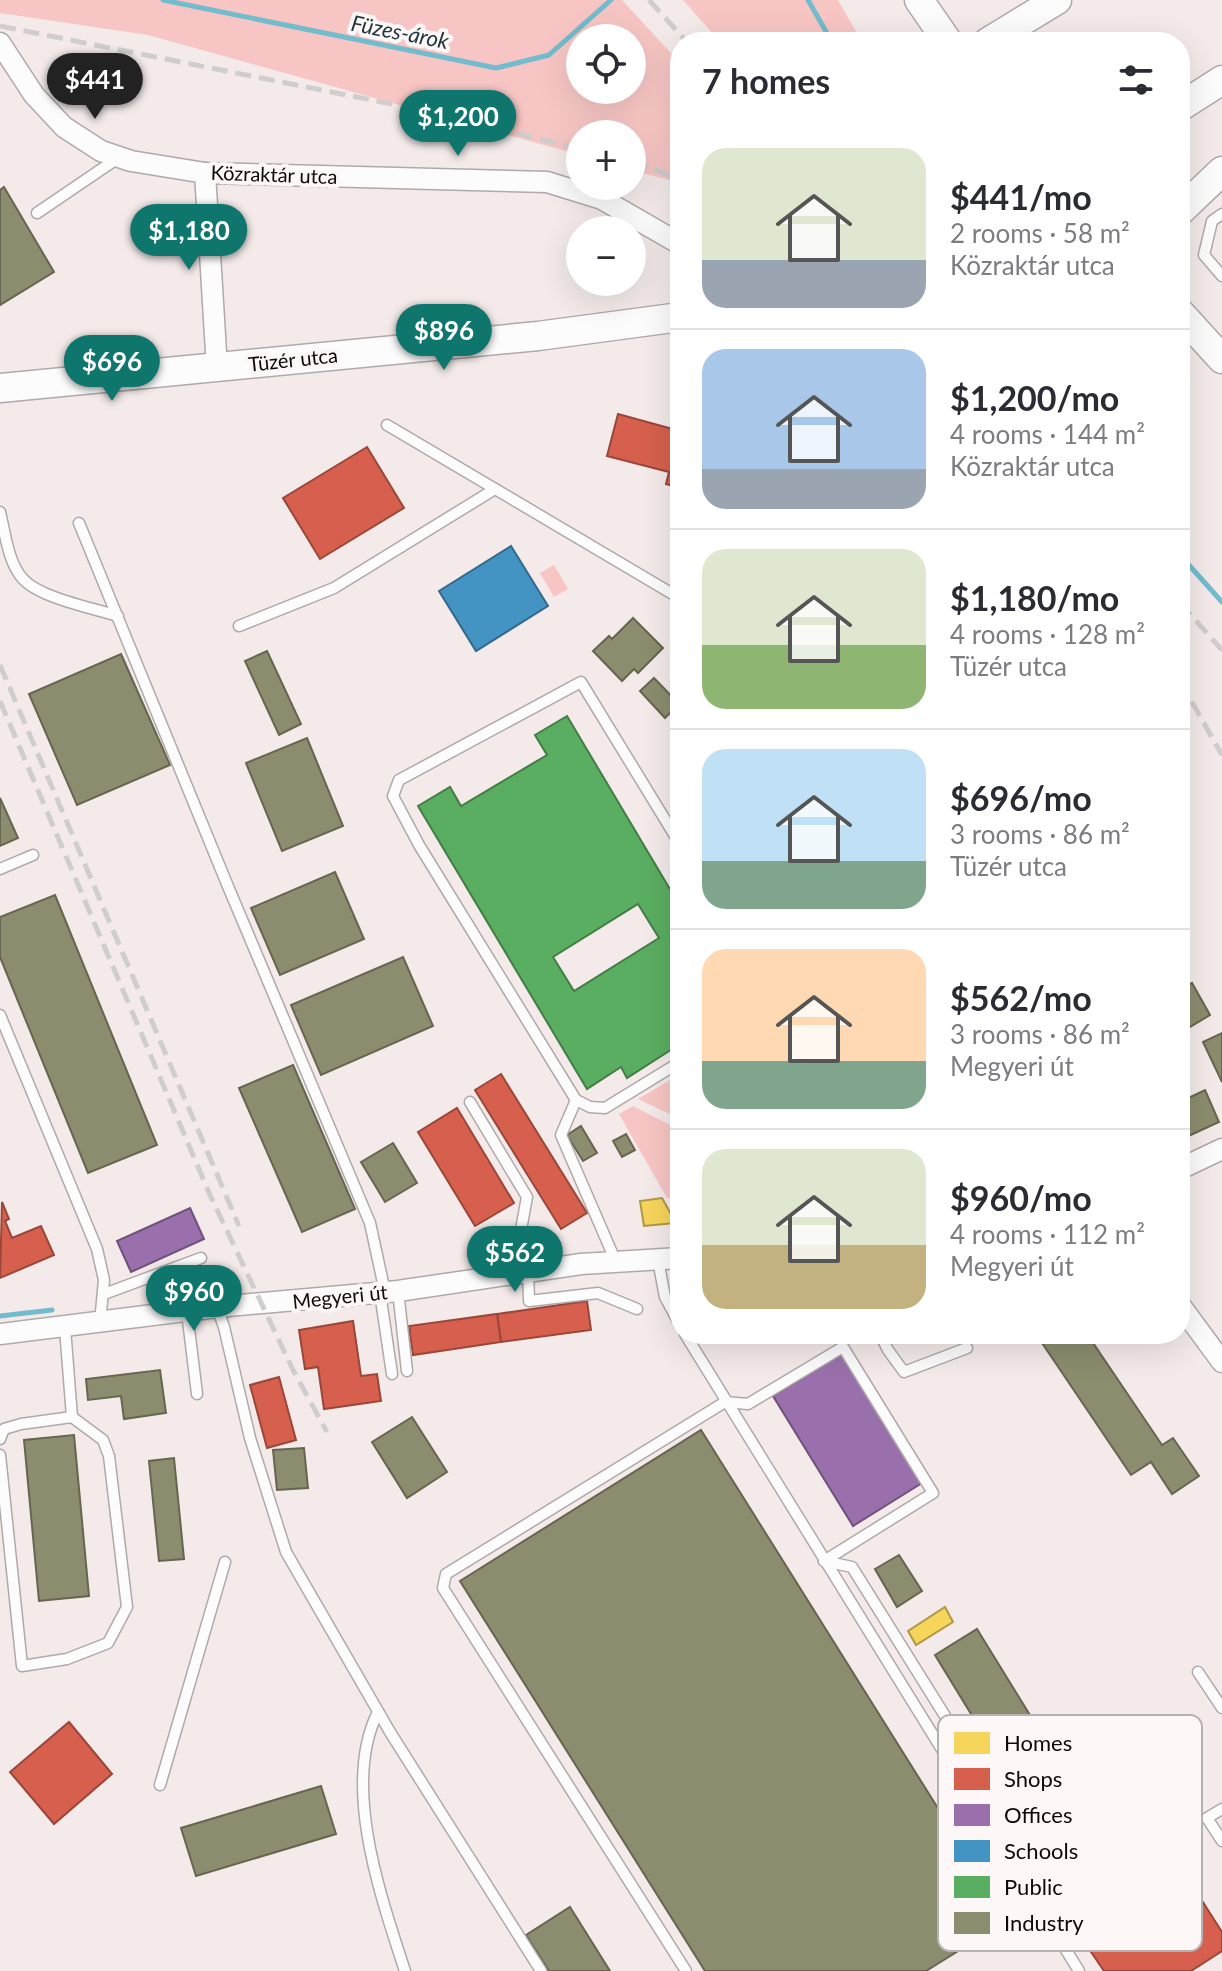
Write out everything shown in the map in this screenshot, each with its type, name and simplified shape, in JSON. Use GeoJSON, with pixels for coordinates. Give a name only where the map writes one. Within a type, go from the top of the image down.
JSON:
{"type":"FeatureCollection","features":[{"type":"Feature","properties":{"kind":"street"},"geometry":{"type":"LineString","coordinates":[[919,0],[941,32]]}},
{"type":"Feature","properties":{"kind":"street"},"geometry":{"type":"LineString","coordinates":[[1004,32],[1057,0]]}},
{"type":"Feature","properties":{"kind":"street","name":"Közraktár utca"},"geometry":{"type":"LineString","coordinates":[[2,51],[34,95],[64,127],[101,151],[120,157],[205,173],[547,182],[602,199],[670,238]]}},
{"type":"Feature","properties":{"kind":"street"},"geometry":{"type":"LineString","coordinates":[[1190,101],[1222,80]]}},
{"type":"Feature","properties":{"kind":"street"},"geometry":{"type":"LineString","coordinates":[[1190,201],[1222,171]]}},
{"type":"Feature","properties":{"kind":"street"},"geometry":{"type":"LineString","coordinates":[[205,173],[217,368]]}},
{"type":"Feature","properties":{"kind":"street","name":"Tüzér utca"},"geometry":{"type":"LineString","coordinates":[[0,388],[538,336],[670,318]]}},
{"type":"Feature","properties":{"kind":"street"},"geometry":{"type":"LineString","coordinates":[[1190,324],[1222,359]]}},
{"type":"Feature","properties":{"kind":"street"},"geometry":{"type":"LineString","coordinates":[[1190,1164],[1222,1149]]}},
{"type":"Feature","properties":{"kind":"street","name":"Megyeri út"},"geometry":{"type":"LineString","coordinates":[[0,1334],[217,1307],[387,1292],[528,1270],[670,1259]]}},
{"type":"Feature","properties":{"kind":"street"},"geometry":{"type":"LineString","coordinates":[[1190,1319],[1222,1362]]}},
{"type":"Feature","properties":{"kind":"lane"},"geometry":{"type":"LineString","coordinates":[[37,213],[120,157]]}},
{"type":"Feature","properties":{"kind":"lane"},"geometry":{"type":"LineString","coordinates":[[1222,214],[1212,221],[1204,255],[1222,276]]}},
{"type":"Feature","properties":{"kind":"lane"},"geometry":{"type":"LineString","coordinates":[[387,425],[670,592]]}},
{"type":"Feature","properties":{"kind":"lane"},"geometry":{"type":"LineString","coordinates":[[239,626],[334,588],[495,489]]}},
{"type":"Feature","properties":{"kind":"lane"},"geometry":{"type":"LineString","coordinates":[[0,512],[11,556],[21,577],[35,589],[118,616]]}},
{"type":"Feature","properties":{"kind":"lane"},"geometry":{"type":"LineString","coordinates":[[79,523],[370,1223],[407,1371]]}},
{"type":"Feature","properties":{"kind":"lane"},"geometry":{"type":"LineString","coordinates":[[670,828],[581,682],[399,780],[393,796],[419,845],[576,1100],[590,1107],[605,1108],[670,1068]]}},
{"type":"Feature","properties":{"kind":"lane"},"geometry":{"type":"LineString","coordinates":[[0,869],[33,855]]}},
{"type":"Feature","properties":{"kind":"lane"},"geometry":{"type":"LineString","coordinates":[[0,1015],[97,1249],[104,1280],[100,1322]]}},
{"type":"Feature","properties":{"kind":"lane"},"geometry":{"type":"LineString","coordinates":[[576,1100],[561,1135],[616,1262]]}},
{"type":"Feature","properties":{"kind":"lane"},"geometry":{"type":"LineString","coordinates":[[470,1102],[527,1197],[520,1235],[528,1270],[529,1301],[598,1293],[637,1309]]}},
{"type":"Feature","properties":{"kind":"lane"},"geometry":{"type":"LineString","coordinates":[[104,1294],[201,1258]]}},
{"type":"Feature","properties":{"kind":"lane"},"geometry":{"type":"LineString","coordinates":[[658,1260],[665,1297],[670,1306]]}},
{"type":"Feature","properties":{"kind":"lane"},"geometry":{"type":"LineString","coordinates":[[387,1292],[392,1374]]}},
{"type":"Feature","properties":{"kind":"lane"},"geometry":{"type":"LineString","coordinates":[[217,1307],[250,1438],[286,1552],[378,1712],[541,1971]]}},
{"type":"Feature","properties":{"kind":"lane"},"geometry":{"type":"LineString","coordinates":[[187,1312],[197,1394]]}},
{"type":"Feature","properties":{"kind":"lane"},"geometry":{"type":"LineString","coordinates":[[65,1328],[72,1417]]}},
{"type":"Feature","properties":{"kind":"lane"},"geometry":{"type":"LineString","coordinates":[[691,1344],[938,1742]]}},
{"type":"Feature","properties":{"kind":"lane"},"geometry":{"type":"LineString","coordinates":[[885,1344],[904,1372],[967,1348]]}},
{"type":"Feature","properties":{"kind":"lane"},"geometry":{"type":"LineString","coordinates":[[686,1971],[443,1588],[446,1574],[725,1402],[748,1404],[843,1347],[933,1493],[824,1561]]}},
{"type":"Feature","properties":{"kind":"lane"},"geometry":{"type":"LineString","coordinates":[[0,1439],[4,1429],[72,1417],[103,1440],[109,1456],[127,1607],[108,1643],[67,1659],[22,1666],[0,1455]]}},
{"type":"Feature","properties":{"kind":"lane"},"geometry":{"type":"LineString","coordinates":[[824,1561],[852,1567],[944,1715]]}},
{"type":"Feature","properties":{"kind":"lane"},"geometry":{"type":"LineString","coordinates":[[160,1785],[225,1562]]}},
{"type":"Feature","properties":{"kind":"lane"},"geometry":{"type":"LineString","coordinates":[[1198,1672],[1222,1708]]}},
{"type":"Feature","properties":{"kind":"lane"},"geometry":{"type":"LineString","coordinates":[[378,1712],[368,1732],[364,1769],[365,1820],[381,1900],[405,1971]]}},
{"type":"Feature","properties":{"kind":"lane"},"geometry":{"type":"LineString","coordinates":[[1222,1809],[1207,1818],[1222,1841]]}},
{"type":"Feature","properties":{"kind":"lane"},"geometry":{"type":"LineString","coordinates":[[1067,1951],[1079,1971]]}},
{"type":"Feature","properties":{"kind":"shaded area"},"geometry":{"type":"Polygon","coordinates":[[[0,0],[622,0],[644,24],[566,24],[566,104],[646,104],[646,26],[670,52],[670,180],[646,174],[646,120],[566,120],[566,151],[148,35],[0,13],[0,0]]]}},
{"type":"Feature","properties":{"kind":"shaded area"},"geometry":{"type":"Polygon","coordinates":[[[683,0],[838,0],[856,32],[711,32],[683,0]]]}},
{"type":"Feature","properties":{"kind":"shaded area"},"geometry":{"type":"Polygon","coordinates":[[[554,565],[568,589],[554,597],[540,573],[554,565]]]}},
{"type":"Feature","properties":{"kind":"shaded area"},"geometry":{"type":"Polygon","coordinates":[[[670,1080],[670,1114],[638,1099],[670,1080]]]}},
{"type":"Feature","properties":{"kind":"shaded area"},"geometry":{"type":"Polygon","coordinates":[[[633,1106],[670,1125],[670,1198],[667,1198],[619,1114],[633,1106]]]}},
{"type":"Feature","properties":{"kind":"building: Homes"},"geometry":{"type":"Polygon","coordinates":[[[662,1198],[670,1212],[670,1224],[644,1226],[640,1201],[662,1198]]]}},
{"type":"Feature","properties":{"kind":"building: Homes"},"geometry":{"type":"Polygon","coordinates":[[[945,1607],[953,1622],[916,1645],[908,1631],[945,1607]]]}},
{"type":"Feature","properties":{"kind":"building: Shops"},"geometry":{"type":"Polygon","coordinates":[[[618,414],[670,428],[670,485],[666,484],[669,472],[607,456],[618,414]]]}},
{"type":"Feature","properties":{"kind":"building: Shops"},"geometry":{"type":"Polygon","coordinates":[[[367,447],[404,508],[320,559],[283,498],[367,447]]]}},
{"type":"Feature","properties":{"kind":"building: Shops"},"geometry":{"type":"Polygon","coordinates":[[[501,1074],[587,1213],[561,1229],[475,1090],[501,1074]]]}},
{"type":"Feature","properties":{"kind":"building: Shops"},"geometry":{"type":"Polygon","coordinates":[[[457,1108],[514,1203],[475,1226],[418,1132],[457,1108]]]}},
{"type":"Feature","properties":{"kind":"building: Shops"},"geometry":{"type":"Polygon","coordinates":[[[2,1202],[12,1238],[41,1226],[54,1255],[0,1278],[2,1202]]]}},
{"type":"Feature","properties":{"kind":"building: Shops"},"geometry":{"type":"Polygon","coordinates":[[[587,1301],[591,1330],[501,1342],[497,1314],[587,1301]]]}},
{"type":"Feature","properties":{"kind":"building: Shops"},"geometry":{"type":"Polygon","coordinates":[[[497,1314],[501,1342],[413,1355],[409,1326],[497,1314]]]}},
{"type":"Feature","properties":{"kind":"building: Shops"},"geometry":{"type":"Polygon","coordinates":[[[353,1321],[361,1376],[377,1374],[381,1401],[324,1409],[318,1367],[305,1369],[299,1330],[353,1321]]]}},
{"type":"Feature","properties":{"kind":"building: Shops"},"geometry":{"type":"Polygon","coordinates":[[[279,1377],[296,1440],[267,1448],[250,1385],[279,1377]]]}},
{"type":"Feature","properties":{"kind":"building: Shops"},"geometry":{"type":"Polygon","coordinates":[[[69,1722],[112,1774],[54,1824],[10,1772],[69,1722]]]}},
{"type":"Feature","properties":{"kind":"building: Shops"},"geometry":{"type":"Polygon","coordinates":[[[1202,1901],[1222,1932],[1222,1951],[1191,1971],[1104,1971],[1090,1951],[1202,1951],[1202,1901]]]}},
{"type":"Feature","properties":{"kind":"building: Offices"},"geometry":{"type":"Polygon","coordinates":[[[190,1208],[204,1239],[131,1272],[117,1241],[190,1208]]]}},
{"type":"Feature","properties":{"kind":"building: Offices"},"geometry":{"type":"Polygon","coordinates":[[[842,1353],[922,1483],[853,1526],[773,1396],[842,1353]]]}},
{"type":"Feature","properties":{"kind":"building: Schools"},"geometry":{"type":"Polygon","coordinates":[[[511,546],[548,606],[476,651],[439,591],[511,546]]]}},
{"type":"Feature","properties":{"kind":"building: Public"},"geometry":{"type":"Polygon","coordinates":[[[567,716],[670,889],[670,1050],[627,1078],[621,1067],[587,1089],[418,806],[450,787],[461,806],[547,755],[535,735],[567,716]],[[638,904],[553,957],[574,991],[659,938],[638,904]]]}},
{"type":"Feature","properties":{"kind":"building: Industry"},"geometry":{"type":"Polygon","coordinates":[[[4,187],[54,272],[0,305],[0,190],[4,187]]]}},
{"type":"Feature","properties":{"kind":"building: Industry"},"geometry":{"type":"Polygon","coordinates":[[[633,618],[663,648],[638,673],[634,669],[622,681],[593,651],[609,636],[612,639],[633,618]]]}},
{"type":"Feature","properties":{"kind":"building: Industry"},"geometry":{"type":"Polygon","coordinates":[[[267,651],[301,724],[279,735],[245,661],[267,651]]]}},
{"type":"Feature","properties":{"kind":"building: Industry"},"geometry":{"type":"Polygon","coordinates":[[[121,654],[170,765],[77,805],[29,694],[121,654]]]}},
{"type":"Feature","properties":{"kind":"building: Industry"},"geometry":{"type":"Polygon","coordinates":[[[654,678],[670,695],[670,713],[665,718],[640,691],[654,678]]]}},
{"type":"Feature","properties":{"kind":"building: Industry"},"geometry":{"type":"Polygon","coordinates":[[[307,738],[343,826],[282,851],[246,763],[307,738]]]}},
{"type":"Feature","properties":{"kind":"building: Industry"},"geometry":{"type":"Polygon","coordinates":[[[0,798],[18,838],[0,846],[0,798]]]}},
{"type":"Feature","properties":{"kind":"building: Industry"},"geometry":{"type":"Polygon","coordinates":[[[335,872],[364,939],[280,975],[251,908],[335,872]]]}},
{"type":"Feature","properties":{"kind":"building: Industry"},"geometry":{"type":"Polygon","coordinates":[[[55,895],[157,1145],[88,1173],[0,957],[0,917],[55,895]]]}},
{"type":"Feature","properties":{"kind":"building: Industry"},"geometry":{"type":"Polygon","coordinates":[[[403,957],[433,1026],[321,1075],[291,1005],[403,957]]]}},
{"type":"Feature","properties":{"kind":"building: Industry"},"geometry":{"type":"Polygon","coordinates":[[[1190,984],[1210,1015],[1190,1027],[1190,984]]]}},
{"type":"Feature","properties":{"kind":"building: Industry"},"geometry":{"type":"Polygon","coordinates":[[[1222,1033],[1222,1082],[1203,1042],[1222,1033]]]}},
{"type":"Feature","properties":{"kind":"building: Industry"},"geometry":{"type":"Polygon","coordinates":[[[293,1065],[355,1209],[302,1232],[239,1088],[293,1065]]]}},
{"type":"Feature","properties":{"kind":"building: Industry"},"geometry":{"type":"Polygon","coordinates":[[[1205,1090],[1219,1122],[1190,1135],[1190,1097],[1205,1090]]]}},
{"type":"Feature","properties":{"kind":"building: Industry"},"geometry":{"type":"Polygon","coordinates":[[[581,1126],[597,1153],[583,1161],[567,1135],[581,1126]]]}},
{"type":"Feature","properties":{"kind":"building: Industry"},"geometry":{"type":"Polygon","coordinates":[[[626,1134],[635,1150],[622,1157],[613,1141],[626,1134]]]}},
{"type":"Feature","properties":{"kind":"building: Industry"},"geometry":{"type":"Polygon","coordinates":[[[393,1143],[417,1183],[385,1202],[361,1162],[393,1143]]]}},
{"type":"Feature","properties":{"kind":"building: Industry"},"geometry":{"type":"Polygon","coordinates":[[[1043,1344],[1094,1344],[1162,1445],[1173,1438],[1199,1476],[1172,1494],[1151,1462],[1131,1475],[1043,1344]]]}},
{"type":"Feature","properties":{"kind":"building: Industry"},"geometry":{"type":"Polygon","coordinates":[[[160,1370],[166,1413],[124,1419],[121,1396],[88,1400],[86,1379],[160,1370]]]}},
{"type":"Feature","properties":{"kind":"building: Industry"},"geometry":{"type":"Polygon","coordinates":[[[412,1417],[447,1472],[407,1498],[372,1442],[412,1417]]]}},
{"type":"Feature","properties":{"kind":"building: Industry"},"geometry":{"type":"Polygon","coordinates":[[[701,1430],[938,1808],[938,1951],[958,1951],[926,1971],[705,1971],[460,1581],[701,1430]]]}},
{"type":"Feature","properties":{"kind":"building: Industry"},"geometry":{"type":"Polygon","coordinates":[[[74,1435],[89,1596],[39,1601],[24,1440],[74,1435]]]}},
{"type":"Feature","properties":{"kind":"building: Industry"},"geometry":{"type":"Polygon","coordinates":[[[304,1448],[308,1488],[277,1490],[273,1450],[304,1448]]]}},
{"type":"Feature","properties":{"kind":"building: Industry"},"geometry":{"type":"Polygon","coordinates":[[[174,1458],[184,1559],[159,1561],[149,1461],[174,1458]]]}},
{"type":"Feature","properties":{"kind":"building: Industry"},"geometry":{"type":"Polygon","coordinates":[[[899,1555],[922,1591],[897,1607],[875,1569],[899,1555]]]}},
{"type":"Feature","properties":{"kind":"building: Industry"},"geometry":{"type":"Polygon","coordinates":[[[977,1629],[1030,1715],[972,1715],[935,1655],[977,1629]]]}},
{"type":"Feature","properties":{"kind":"building: Industry"},"geometry":{"type":"Polygon","coordinates":[[[321,1786],[336,1834],[196,1876],[181,1828],[321,1786]]]}},
{"type":"Feature","properties":{"kind":"building: Industry"},"geometry":{"type":"Polygon","coordinates":[[[570,1907],[610,1971],[549,1971],[526,1935],[570,1907]]]}},
{"type":"Feature","properties":{"kind":"waterway","name":"Füzes-árok"},"geometry":{"type":"LineString","coordinates":[[163,0],[496,68],[549,55],[611,0]]}},
{"type":"Feature","properties":{"kind":"waterway","name":"Füzes-árok"},"geometry":{"type":"LineString","coordinates":[[808,0],[826,32]]}},
{"type":"Feature","properties":{"kind":"waterway","name":"Füzes-árok"},"geometry":{"type":"LineString","coordinates":[[1190,566],[1222,602]]}},
{"type":"Feature","properties":{"kind":"waterway"},"geometry":{"type":"LineString","coordinates":[[0,1316],[52,1310]]}},
{"type":"Feature","properties":{"kind":"railway"},"geometry":{"type":"LineString","coordinates":[[649,0],[678,32]]}},
{"type":"Feature","properties":{"kind":"railway"},"geometry":{"type":"LineString","coordinates":[[0,26],[432,112],[566,146]]}},
{"type":"Feature","properties":{"kind":"railway"},"geometry":{"type":"LineString","coordinates":[[646,166],[670,175]]}},
{"type":"Feature","properties":{"kind":"railway"},"geometry":{"type":"LineString","coordinates":[[1190,614],[1222,650]]}},
{"type":"Feature","properties":{"kind":"railway"},"geometry":{"type":"LineString","coordinates":[[0,665],[239,1226]]}},
{"type":"Feature","properties":{"kind":"railway"},"geometry":{"type":"LineString","coordinates":[[1190,699],[1222,755]]}},
{"type":"Feature","properties":{"kind":"railway"},"geometry":{"type":"LineString","coordinates":[[0,701],[210,1195],[293,1370],[327,1432]]}}]}
